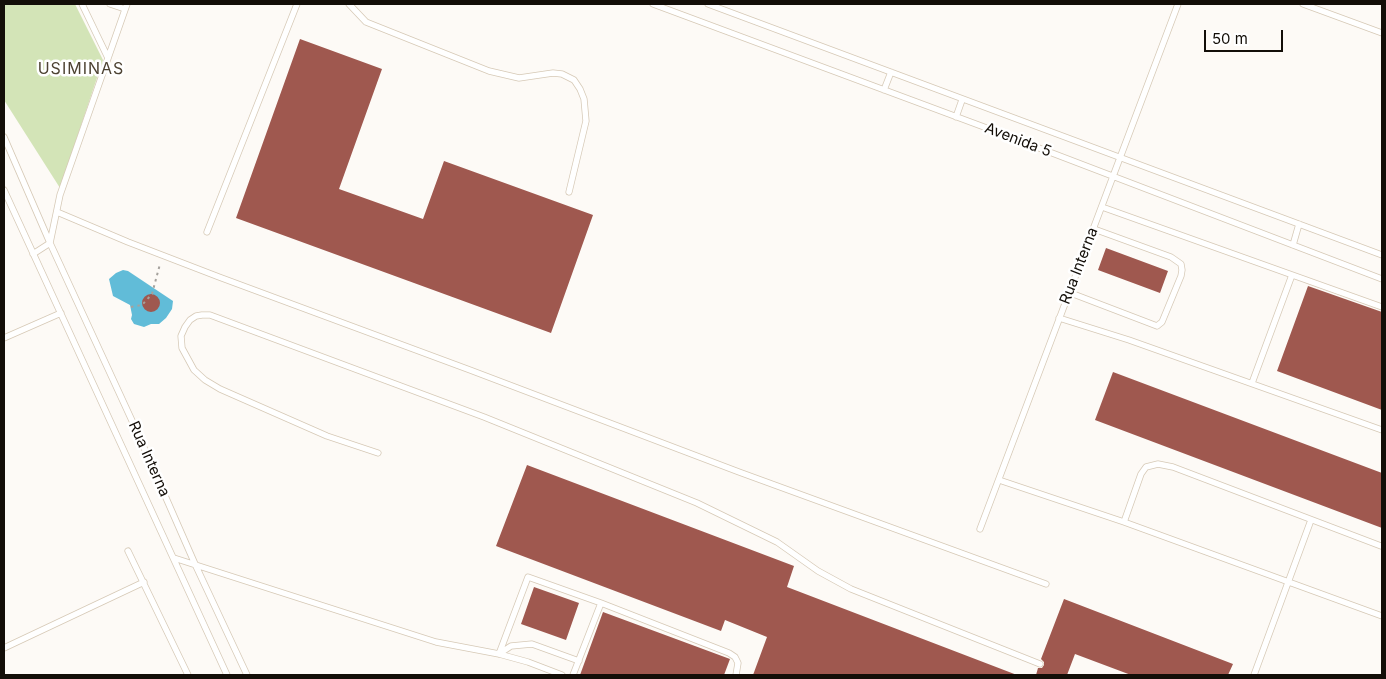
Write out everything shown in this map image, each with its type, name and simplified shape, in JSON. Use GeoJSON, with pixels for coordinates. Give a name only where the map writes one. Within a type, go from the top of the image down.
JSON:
{"type":"FeatureCollection","features":[{"type":"Feature","properties":{"kind":"lane"},"geometry":{"type":"LineString","coordinates":[[82,4],[108,58]]}},
{"type":"Feature","properties":{"kind":"lane"},"geometry":{"type":"LineString","coordinates":[[34,254],[50,243],[60,195],[126,6],[110,4]]}},
{"type":"Feature","properties":{"kind":"lane"},"geometry":{"type":"LineString","coordinates":[[207,232],[297,4]]}},
{"type":"Feature","properties":{"kind":"lane"},"geometry":{"type":"LineString","coordinates":[[349,4],[366,22],[488,71],[519,78],[553,73],[562,74],[574,80],[584,99],[586,121],[569,192]]}},
{"type":"Feature","properties":{"kind":"lane","name":"Avenida 5"},"geometry":{"type":"LineString","coordinates":[[654,4],[1382,279]]}},
{"type":"Feature","properties":{"kind":"lane","name":"Avenida 5"},"geometry":{"type":"LineString","coordinates":[[708,4],[1382,255]]}},
{"type":"Feature","properties":{"kind":"lane","name":"Rua Interna"},"geometry":{"type":"LineString","coordinates":[[980,529],[1178,4]]}},
{"type":"Feature","properties":{"kind":"lane"},"geometry":{"type":"LineString","coordinates":[[1303,4],[1382,33]]}},
{"type":"Feature","properties":{"kind":"lane"},"geometry":{"type":"LineString","coordinates":[[884,90],[891,72]]}},
{"type":"Feature","properties":{"kind":"lane"},"geometry":{"type":"LineString","coordinates":[[956,117],[962,100]]}},
{"type":"Feature","properties":{"kind":"lane","name":"Rua Interna"},"geometry":{"type":"LineString","coordinates":[[4,137],[50,243],[246,675]]}},
{"type":"Feature","properties":{"kind":"lane"},"geometry":{"type":"LineString","coordinates":[[4,190],[227,675]]}},
{"type":"Feature","properties":{"kind":"lane"},"geometry":{"type":"LineString","coordinates":[[1102,207],[1382,307]]}},
{"type":"Feature","properties":{"kind":"lane"},"geometry":{"type":"LineString","coordinates":[[57,212],[162,255],[739,472],[1046,584]]}},
{"type":"Feature","properties":{"kind":"lane"},"geometry":{"type":"LineString","coordinates":[[1293,245],[1299,224]]}},
{"type":"Feature","properties":{"kind":"lane"},"geometry":{"type":"LineString","coordinates":[[1068,292],[1157,326],[1162,322],[1181,276],[1181,264],[1171,257],[1094,229]]}},
{"type":"Feature","properties":{"kind":"lane"},"geometry":{"type":"LineString","coordinates":[[1252,383],[1292,275]]}},
{"type":"Feature","properties":{"kind":"lane"},"geometry":{"type":"LineString","coordinates":[[4,338],[61,313]]}},
{"type":"Feature","properties":{"kind":"lane"},"geometry":{"type":"LineString","coordinates":[[378,454],[327,436],[220,389],[205,380],[194,370],[182,348],[181,336],[185,327],[196,316],[210,316],[484,417],[713,510],[777,542],[818,571],[851,589],[1040,664]]}},
{"type":"Feature","properties":{"kind":"lane"},"geometry":{"type":"LineString","coordinates":[[1059,318],[1129,340],[1382,430]]}},
{"type":"Feature","properties":{"kind":"lane"},"geometry":{"type":"LineString","coordinates":[[1124,522],[1141,474],[1146,467],[1158,464],[1173,467],[1381,546]]}},
{"type":"Feature","properties":{"kind":"lane"},"geometry":{"type":"LineString","coordinates":[[999,480],[1124,522],[1382,616]]}},
{"type":"Feature","properties":{"kind":"lane"},"geometry":{"type":"LineString","coordinates":[[1254,675],[1312,520]]}},
{"type":"Feature","properties":{"kind":"lane"},"geometry":{"type":"LineString","coordinates":[[128,551],[188,675]]}},
{"type":"Feature","properties":{"kind":"lane"},"geometry":{"type":"LineString","coordinates":[[174,558],[250,584],[436,642],[498,654],[528,662],[562,675]]}},
{"type":"Feature","properties":{"kind":"lane"},"geometry":{"type":"LineString","coordinates":[[498,654],[528,577],[729,653],[738,663],[736,675]]}},
{"type":"Feature","properties":{"kind":"lane"},"geometry":{"type":"LineString","coordinates":[[4,648],[144,582]]}},
{"type":"Feature","properties":{"kind":"lane"},"geometry":{"type":"LineString","coordinates":[[573,675],[601,603]]}},
{"type":"Feature","properties":{"kind":"lane"},"geometry":{"type":"LineString","coordinates":[[498,654],[511,646],[532,644],[579,661]]}},
{"type":"Feature","properties":{"kind":"path"},"geometry":{"type":"LineString","coordinates":[[131,307],[142,305],[152,294],[162,255]]}},
{"type":"Feature","properties":{"kind":"green space"},"geometry":{"type":"Polygon","coordinates":[[[4,4],[75,4],[103,60],[60,188],[4,100],[4,4]]]}},
{"type":"Feature","properties":{"kind":"water"},"geometry":{"type":"Polygon","coordinates":[[[123,270],[128,271],[173,301],[172,309],[159,324],[151,324],[144,327],[134,324],[131,319],[130,305],[113,296],[109,279],[123,270]]]}},
{"type":"Feature","properties":{"kind":"building"},"geometry":{"type":"Polygon","coordinates":[[[300,39],[382,69],[339,189],[423,219],[444,161],[593,215],[551,333],[236,218],[300,39]]]}},
{"type":"Feature","properties":{"kind":"building"},"geometry":{"type":"Polygon","coordinates":[[[1106,248],[1168,271],[1160,293],[1098,270],[1106,248]]]}},
{"type":"Feature","properties":{"kind":"building"},"geometry":{"type":"Polygon","coordinates":[[[1308,286],[1382,312],[1382,410],[1277,371],[1308,286]]]}},
{"type":"Feature","properties":{"kind":"building"},"geometry":{"type":"Polygon","coordinates":[[[151,294],[157,297],[160,303],[157,309],[151,312],[145,309],[142,303],[145,297],[151,294]]]}},
{"type":"Feature","properties":{"kind":"building"},"geometry":{"type":"Polygon","coordinates":[[[1113,372],[1382,473],[1382,528],[1095,420],[1113,372]]]}},
{"type":"Feature","properties":{"kind":"building"},"geometry":{"type":"Polygon","coordinates":[[[527,465],[794,566],[787,587],[1017,675],[753,675],[767,637],[725,620],[721,631],[496,546],[527,465]]]}},
{"type":"Feature","properties":{"kind":"building"},"geometry":{"type":"Polygon","coordinates":[[[534,587],[579,603],[566,640],[521,624],[534,587]]]}},
{"type":"Feature","properties":{"kind":"building"},"geometry":{"type":"Polygon","coordinates":[[[1064,599],[1233,664],[1228,675],[1131,675],[1075,654],[1067,675],[1036,675],[1038,668],[1042,668],[1044,665],[1041,659],[1064,599]]]}},
{"type":"Feature","properties":{"kind":"building"},"geometry":{"type":"Polygon","coordinates":[[[603,612],[730,659],[724,675],[580,675],[603,612]]]}},
{"type":"Feature","properties":{"kind":"district","name":"USIMINAS"},"geometry":{"type":"Point","coordinates":[81,69]}}]}
